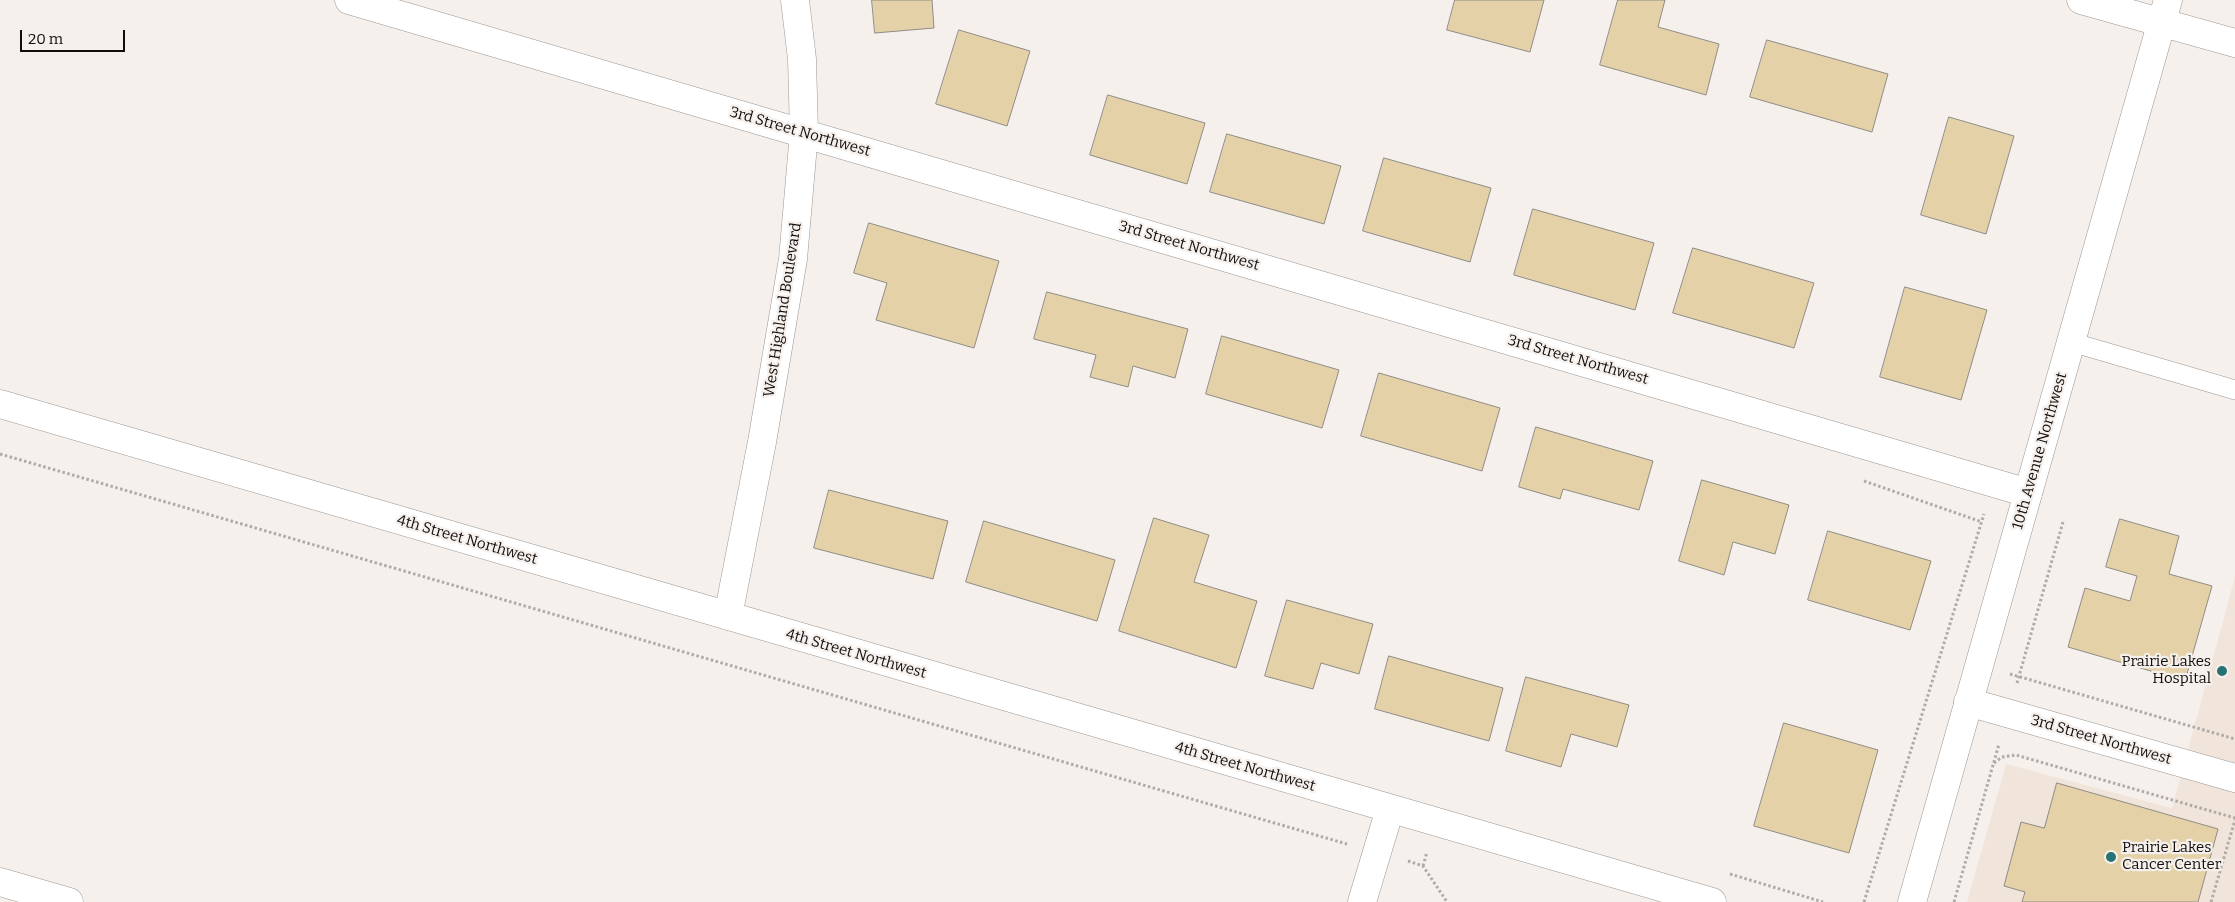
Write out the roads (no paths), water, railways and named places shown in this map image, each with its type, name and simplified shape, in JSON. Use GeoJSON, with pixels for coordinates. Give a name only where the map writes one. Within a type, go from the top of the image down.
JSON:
{"type":"FeatureCollection","features":[{"type":"Feature","properties":{"kind":"street","name":"3rd Street Northwest"},"geometry":{"type":"LineString","coordinates":[[349,0],[2028,492]]}},
{"type":"Feature","properties":{"kind":"street","name":"West Highland Boulevard"},"geometry":{"type":"LineString","coordinates":[[728,616],[762,442],[793,259],[804,133],[802,59],[796,0]]}},
{"type":"Feature","properties":{"kind":"street"},"geometry":{"type":"LineString","coordinates":[[2081,0],[2165,11],[2235,43]]}},
{"type":"Feature","properties":{"kind":"street","name":"10th Avenue Northwest"},"geometry":{"type":"LineString","coordinates":[[1912,902],[2165,11]]}},
{"type":"Feature","properties":{"kind":"street","name":"4th Street Northwest"},"geometry":{"type":"LineString","coordinates":[[0,404],[1712,902]]}},
{"type":"Feature","properties":{"kind":"street","name":"3rd Street Northwest"},"geometry":{"type":"LineString","coordinates":[[1968,702],[2235,778]]}},
{"type":"Feature","properties":{"kind":"street"},"geometry":{"type":"LineString","coordinates":[[1362,902],[1390,809]]}},
{"type":"Feature","properties":{"kind":"street"},"geometry":{"type":"LineString","coordinates":[[0,882],[70,902]]}},
{"type":"Feature","properties":{"kind":"lane"},"geometry":{"type":"LineString","coordinates":[[2071,342],[2235,390]]}},
{"type":"Feature","properties":{"kind":"place","name":"Prairie Lakes Hospital"},"geometry":{"type":"Point","coordinates":[2222,671]}},
{"type":"Feature","properties":{"kind":"place","name":"Prairie Lakes Cancer Center"},"geometry":{"type":"Point","coordinates":[2111,857]}}]}
